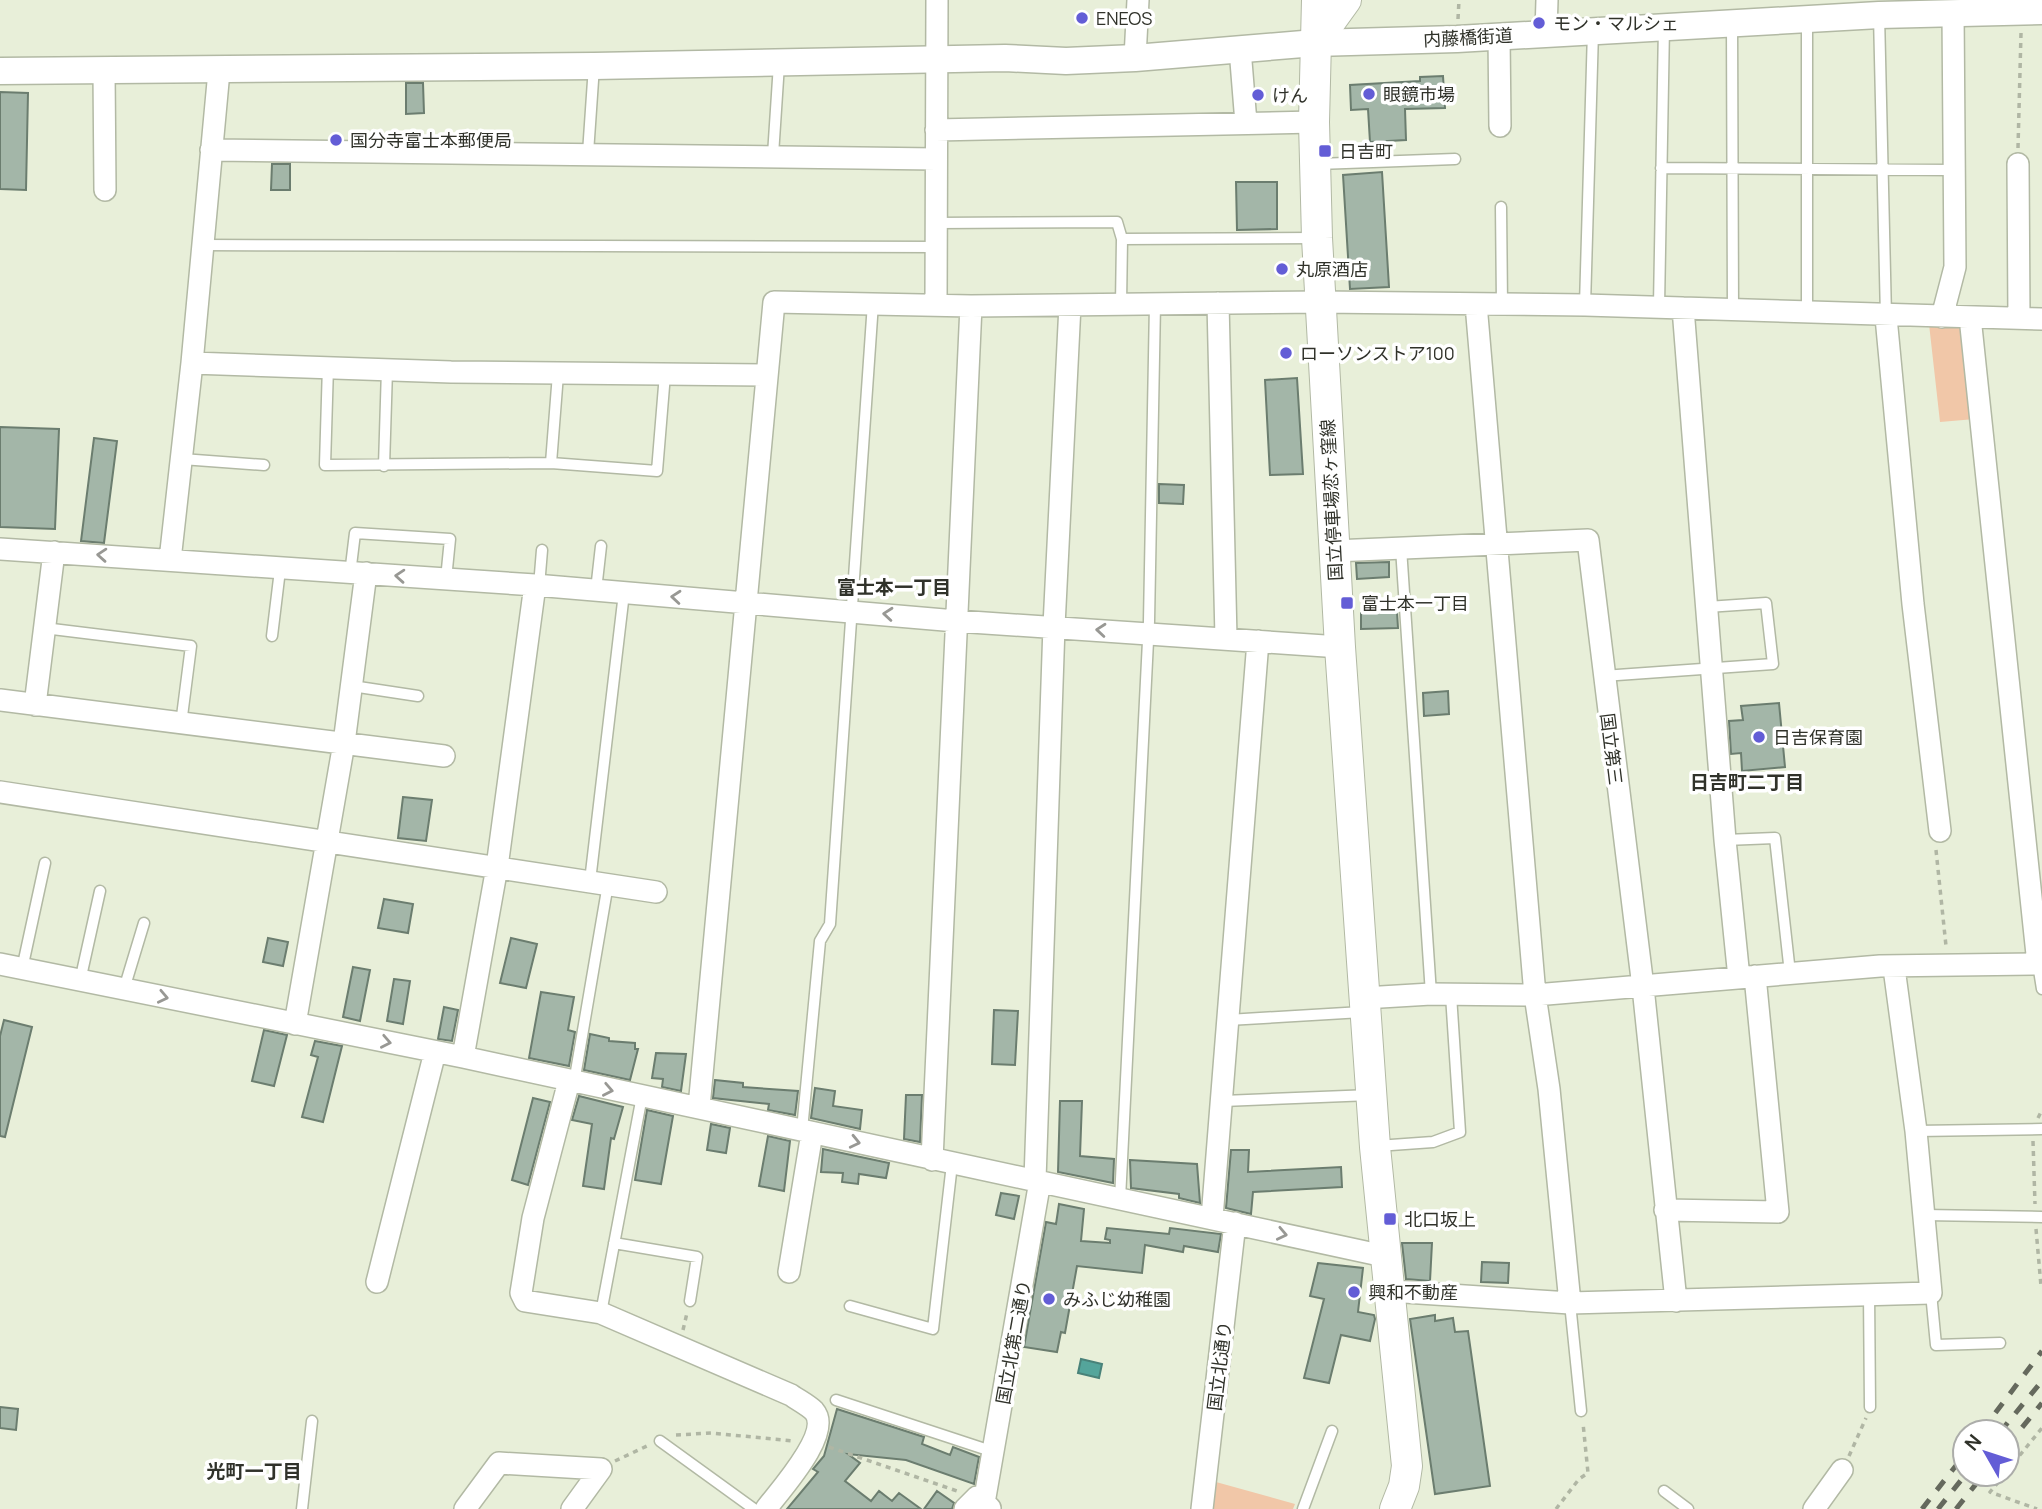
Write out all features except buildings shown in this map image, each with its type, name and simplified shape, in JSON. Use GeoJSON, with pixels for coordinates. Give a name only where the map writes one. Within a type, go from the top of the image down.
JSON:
{"type":"FeatureCollection","features":[{"type":"Feature","properties":{"kind":"main road","name":"国立停車場恋ヶ窪線"},"geometry":{"type":"LineString","coordinates":[[1317,0],[1314,122],[1317,238],[1334,551],[1375,1146],[1406,1466],[1404,1486],[1395,1509]]}},
{"type":"Feature","properties":{"kind":"main road"},"geometry":{"type":"LineString","coordinates":[[1315,43],[1346,0]]}},
{"type":"Feature","properties":{"kind":"street"},"geometry":{"type":"LineString","coordinates":[[936,304],[937,0]]}},
{"type":"Feature","properties":{"kind":"street"},"geometry":{"type":"LineString","coordinates":[[1135,58],[1138,0]]}},
{"type":"Feature","properties":{"kind":"street"},"geometry":{"type":"LineString","coordinates":[[1546,32],[1547,0]]}},
{"type":"Feature","properties":{"kind":"street","name":"内藤橋街道"},"geometry":{"type":"LineString","coordinates":[[0,71],[219,71],[1135,58],[1315,43],[1499,36],[1879,15],[2032,11]]}},
{"type":"Feature","properties":{"kind":"street"},"geometry":{"type":"LineString","coordinates":[[1942,317],[1955,267],[1954,12]]}},
{"type":"Feature","properties":{"kind":"street"},"geometry":{"type":"LineString","coordinates":[[1499,36],[1500,126]]}},
{"type":"Feature","properties":{"kind":"street"},"geometry":{"type":"LineString","coordinates":[[1240,49],[1246,124]]}},
{"type":"Feature","properties":{"kind":"street"},"geometry":{"type":"LineString","coordinates":[[104,71],[105,190]]}},
{"type":"Feature","properties":{"kind":"street"},"geometry":{"type":"LineString","coordinates":[[170,560],[192,363],[219,71]]}},
{"type":"Feature","properties":{"kind":"street"},"geometry":{"type":"LineString","coordinates":[[936,130],[1314,122]]}},
{"type":"Feature","properties":{"kind":"street"},"geometry":{"type":"LineString","coordinates":[[211,150],[936,159]]}},
{"type":"Feature","properties":{"kind":"street"},"geometry":{"type":"LineString","coordinates":[[2018,164],[2019,318]]}},
{"type":"Feature","properties":{"kind":"street"},"geometry":{"type":"LineString","coordinates":[[699,1107],[774,302],[971,306],[1321,302],[1585,305],[1807,311],[1886,317],[2042,319]]}},
{"type":"Feature","properties":{"kind":"street"},"geometry":{"type":"LineString","coordinates":[[1218,303],[1226,638]]}},
{"type":"Feature","properties":{"kind":"street"},"geometry":{"type":"LineString","coordinates":[[1476,304],[1535,995],[1549,1089],[1570,1303]]}},
{"type":"Feature","properties":{"kind":"street","name":"国立北第二通り"},"geometry":{"type":"LineString","coordinates":[[980,1507],[994,1452],[1038,1181],[1054,626],[1070,305]]}},
{"type":"Feature","properties":{"kind":"street"},"geometry":{"type":"LineString","coordinates":[[942,1162],[956,621],[971,306]]}},
{"type":"Feature","properties":{"kind":"street"},"geometry":{"type":"LineString","coordinates":[[1665,1210],[1778,1212],[1747,977],[1725,840],[1683,308]]}},
{"type":"Feature","properties":{"kind":"street"},"geometry":{"type":"LineString","coordinates":[[1886,317],[1913,604],[1940,831]]}},
{"type":"Feature","properties":{"kind":"street"},"geometry":{"type":"LineString","coordinates":[[1365,1005],[1441,995],[1535,995],[1881,966],[1894,968],[2040,964],[1970,317]]}},
{"type":"Feature","properties":{"kind":"street"},"geometry":{"type":"LineString","coordinates":[[192,363],[558,374],[766,375]]}},
{"type":"Feature","properties":{"kind":"street","name":"国立第三"},"geometry":{"type":"LineString","coordinates":[[1334,551],[1588,540],[1602,676],[1643,987],[1676,1301]]}},
{"type":"Feature","properties":{"kind":"street"},"geometry":{"type":"LineString","coordinates":[[0,549],[280,570],[446,579],[956,621],[1340,647]]}},
{"type":"Feature","properties":{"kind":"street"},"geometry":{"type":"LineString","coordinates":[[34,705],[54,552]]}},
{"type":"Feature","properties":{"kind":"street"},"geometry":{"type":"LineString","coordinates":[[295,1024],[352,686],[358,573]]}},
{"type":"Feature","properties":{"kind":"street"},"geometry":{"type":"LineString","coordinates":[[463,1057],[497,867],[537,586]]}},
{"type":"Feature","properties":{"kind":"street"},"geometry":{"type":"LineString","coordinates":[[1212,1218],[1258,641]]}},
{"type":"Feature","properties":{"kind":"street"},"geometry":{"type":"LineString","coordinates":[[0,700],[444,756]]}},
{"type":"Feature","properties":{"kind":"street"},"geometry":{"type":"LineString","coordinates":[[0,792],[656,892]]}},
{"type":"Feature","properties":{"kind":"street"},"geometry":{"type":"LineString","coordinates":[[0,964],[463,1057],[1384,1256]]}},
{"type":"Feature","properties":{"kind":"street"},"geometry":{"type":"LineString","coordinates":[[1389,1291],[1570,1303],[1931,1293],[1916,1131],[1894,968]]}},
{"type":"Feature","properties":{"kind":"street"},"geometry":{"type":"LineString","coordinates":[[377,1282],[435,1052]]}},
{"type":"Feature","properties":{"kind":"street"},"geometry":{"type":"LineString","coordinates":[[571,1082],[533,1218],[521,1293],[525,1301],[601,1313],[679,1349],[791,1395],[815,1412],[820,1429],[814,1443],[766,1509]]}},
{"type":"Feature","properties":{"kind":"street"},"geometry":{"type":"LineString","coordinates":[[789,1272],[807,1131]]}},
{"type":"Feature","properties":{"kind":"street","name":"国立北通り"},"geometry":{"type":"LineString","coordinates":[[1202,1509],[1235,1223]]}},
{"type":"Feature","properties":{"kind":"street"},"geometry":{"type":"LineString","coordinates":[[465,1509],[499,1463],[601,1469],[572,1509]]}},
{"type":"Feature","properties":{"kind":"street"},"geometry":{"type":"LineString","coordinates":[[1814,1509],[1842,1470]]}},
{"type":"Feature","properties":{"kind":"lane"},"geometry":{"type":"LineString","coordinates":[[1879,15],[1886,317]]}},
{"type":"Feature","properties":{"kind":"lane"},"geometry":{"type":"LineString","coordinates":[[1807,20],[1807,311]]}},
{"type":"Feature","properties":{"kind":"lane"},"geometry":{"type":"LineString","coordinates":[[1732,23],[1734,311]]}},
{"type":"Feature","properties":{"kind":"lane"},"geometry":{"type":"LineString","coordinates":[[1659,306],[1664,26]]}},
{"type":"Feature","properties":{"kind":"lane"},"geometry":{"type":"LineString","coordinates":[[1585,305],[1593,31]]}},
{"type":"Feature","properties":{"kind":"lane"},"geometry":{"type":"LineString","coordinates":[[773,155],[779,63]]}},
{"type":"Feature","properties":{"kind":"lane"},"geometry":{"type":"LineString","coordinates":[[588,153],[594,66]]}},
{"type":"Feature","properties":{"kind":"lane"},"geometry":{"type":"LineString","coordinates":[[1315,164],[1455,159]]}},
{"type":"Feature","properties":{"kind":"lane"},"geometry":{"type":"LineString","coordinates":[[1661,168],[1954,170]]}},
{"type":"Feature","properties":{"kind":"lane"},"geometry":{"type":"LineString","coordinates":[[1501,207],[1502,304]]}},
{"type":"Feature","properties":{"kind":"lane"},"geometry":{"type":"LineString","coordinates":[[936,223],[1117,222],[1122,239],[1121,304]]}},
{"type":"Feature","properties":{"kind":"lane"},"geometry":{"type":"LineString","coordinates":[[1122,239],[1317,238]]}},
{"type":"Feature","properties":{"kind":"lane"},"geometry":{"type":"LineString","coordinates":[[202,245],[936,247]]}},
{"type":"Feature","properties":{"kind":"lane"},"geometry":{"type":"LineString","coordinates":[[807,1131],[820,942],[830,924],[873,303]]}},
{"type":"Feature","properties":{"kind":"lane"},"geometry":{"type":"LineString","coordinates":[[1120,1199],[1147,634],[1155,304]]}},
{"type":"Feature","properties":{"kind":"lane"},"geometry":{"type":"LineString","coordinates":[[328,366],[325,466],[551,463],[657,471],[665,374]]}},
{"type":"Feature","properties":{"kind":"lane"},"geometry":{"type":"LineString","coordinates":[[384,466],[387,369]]}},
{"type":"Feature","properties":{"kind":"lane"},"geometry":{"type":"LineString","coordinates":[[551,463],[558,374]]}},
{"type":"Feature","properties":{"kind":"lane"},"geometry":{"type":"LineString","coordinates":[[182,459],[264,465]]}},
{"type":"Feature","properties":{"kind":"lane"},"geometry":{"type":"LineString","coordinates":[[358,573],[355,533],[450,539],[446,579]]}},
{"type":"Feature","properties":{"kind":"lane"},"geometry":{"type":"LineString","coordinates":[[596,590],[601,546]]}},
{"type":"Feature","properties":{"kind":"lane"},"geometry":{"type":"LineString","coordinates":[[1375,1146],[1433,1142],[1460,1132],[1441,995],[1401,548]]}},
{"type":"Feature","properties":{"kind":"lane"},"geometry":{"type":"LineString","coordinates":[[537,586],[542,550]]}},
{"type":"Feature","properties":{"kind":"lane"},"geometry":{"type":"LineString","coordinates":[[272,636],[280,570]]}},
{"type":"Feature","properties":{"kind":"lane"},"geometry":{"type":"LineString","coordinates":[[571,1082],[599,883],[624,593]]}},
{"type":"Feature","properties":{"kind":"lane"},"geometry":{"type":"LineString","coordinates":[[1602,676],[1773,664],[1766,603],[1707,607]]}},
{"type":"Feature","properties":{"kind":"lane"},"geometry":{"type":"LineString","coordinates":[[44,628],[191,646],[181,724]]}},
{"type":"Feature","properties":{"kind":"lane"},"geometry":{"type":"LineString","coordinates":[[352,686],[418,696]]}},
{"type":"Feature","properties":{"kind":"lane"},"geometry":{"type":"LineString","coordinates":[[1725,840],[1775,838],[1790,973]]}},
{"type":"Feature","properties":{"kind":"lane"},"geometry":{"type":"LineString","coordinates":[[23,969],[45,863]]}},
{"type":"Feature","properties":{"kind":"lane"},"geometry":{"type":"LineString","coordinates":[[80,981],[100,891]]}},
{"type":"Feature","properties":{"kind":"lane"},"geometry":{"type":"LineString","coordinates":[[124,989],[144,923]]}},
{"type":"Feature","properties":{"kind":"lane"},"geometry":{"type":"LineString","coordinates":[[2040,964],[2042,989]]}},
{"type":"Feature","properties":{"kind":"lane"},"geometry":{"type":"LineString","coordinates":[[1228,1020],[1365,1005]]}},
{"type":"Feature","properties":{"kind":"lane"},"geometry":{"type":"LineString","coordinates":[[1223,1101],[1371,1095]]}},
{"type":"Feature","properties":{"kind":"lane"},"geometry":{"type":"LineString","coordinates":[[601,1313],[642,1096]]}},
{"type":"Feature","properties":{"kind":"lane"},"geometry":{"type":"LineString","coordinates":[[1916,1131],[2037,1129]]}},
{"type":"Feature","properties":{"kind":"lane"},"geometry":{"type":"LineString","coordinates":[[850,1306],[933,1329],[942,1162]]}},
{"type":"Feature","properties":{"kind":"lane"},"geometry":{"type":"LineString","coordinates":[[1924,1215],[2039,1217]]}},
{"type":"Feature","properties":{"kind":"lane"},"geometry":{"type":"LineString","coordinates":[[614,1242],[697,1257],[690,1301]]}},
{"type":"Feature","properties":{"kind":"lane"},"geometry":{"type":"LineString","coordinates":[[1869,1293],[1870,1407]]}},
{"type":"Feature","properties":{"kind":"lane"},"geometry":{"type":"LineString","coordinates":[[1931,1293],[1936,1345],[2000,1343]]}},
{"type":"Feature","properties":{"kind":"lane"},"geometry":{"type":"LineString","coordinates":[[1570,1303],[1581,1411]]}},
{"type":"Feature","properties":{"kind":"lane"},"geometry":{"type":"LineString","coordinates":[[836,1400],[994,1452]]}},
{"type":"Feature","properties":{"kind":"lane"},"geometry":{"type":"LineString","coordinates":[[302,1509],[312,1421]]}},
{"type":"Feature","properties":{"kind":"lane"},"geometry":{"type":"LineString","coordinates":[[1303,1509],[1332,1432]]}},
{"type":"Feature","properties":{"kind":"lane"},"geometry":{"type":"LineString","coordinates":[[660,1441],[754,1509]]}},
{"type":"Feature","properties":{"kind":"lane"},"geometry":{"type":"LineString","coordinates":[[1664,1491],[1688,1509]]}},
{"type":"Feature","properties":{"kind":"path"},"geometry":{"type":"LineString","coordinates":[[2018,164],[2032,11]]}},
{"type":"Feature","properties":{"kind":"path"},"geometry":{"type":"LineString","coordinates":[[1940,831],[1934,835],[1948,966]]}},
{"type":"Feature","properties":{"kind":"path"},"geometry":{"type":"LineString","coordinates":[[2041,1286],[2037,1129],[2042,1110]]}},
{"type":"Feature","properties":{"kind":"path"},"geometry":{"type":"LineString","coordinates":[[679,1349],[690,1301]]}},
{"type":"Feature","properties":{"kind":"path"},"geometry":{"type":"LineString","coordinates":[[1842,1470],[1870,1407]]}},
{"type":"Feature","properties":{"kind":"path"},"geometry":{"type":"LineString","coordinates":[[1556,1509],[1579,1479],[1588,1473],[1581,1411]]}},
{"type":"Feature","properties":{"kind":"path"},"geometry":{"type":"LineString","coordinates":[[2021,1455],[2042,1429]]}},
{"type":"Feature","properties":{"kind":"path"},"geometry":{"type":"LineString","coordinates":[[1993,1488],[1990,1492],[2037,1509]]}},
{"type":"Feature","properties":{"kind":"shaded area"},"geometry":{"type":"Polygon","coordinates":[[[1929,324],[1966,325],[1975,419],[1940,422],[1929,324]]]}},
{"type":"Feature","properties":{"kind":"shaded area"},"geometry":{"type":"Polygon","coordinates":[[[1216,1482],[1295,1504],[1293,1509],[1212,1509],[1216,1482]]]}},
{"type":"Feature","properties":{"kind":"water"},"geometry":{"type":"Polygon","coordinates":[[[1081,1359],[1102,1364],[1099,1378],[1078,1373],[1081,1359]]]}},
{"type":"Feature","properties":{"kind":"railway"},"geometry":{"type":"LineString","coordinates":[[1992,1418],[2042,1351]]}},
{"type":"Feature","properties":{"kind":"railway"},"geometry":{"type":"LineString","coordinates":[[2012,1418],[2042,1381]]}},
{"type":"Feature","properties":{"kind":"railway"},"geometry":{"type":"LineString","coordinates":[[2021,1429],[2042,1403]]}},
{"type":"Feature","properties":{"kind":"railway"},"geometry":{"type":"LineString","coordinates":[[1922,1509],[1951,1472]]}},
{"type":"Feature","properties":{"kind":"railway"},"geometry":{"type":"LineString","coordinates":[[1938,1509],[1955,1488]]}},
{"type":"Feature","properties":{"kind":"railway"},"geometry":{"type":"LineString","coordinates":[[1956,1509],[1973,1488]]}},
{"type":"Feature","properties":{"kind":"place","name":"ENEOS"},"geometry":{"type":"Point","coordinates":[1082,18]}},
{"type":"Feature","properties":{"kind":"place","name":"モン・マルシェ"},"geometry":{"type":"Point","coordinates":[1539,23]}},
{"type":"Feature","properties":{"kind":"place","name":"眼鏡市場"},"geometry":{"type":"Point","coordinates":[1369,94]}},
{"type":"Feature","properties":{"kind":"place","name":"けん"},"geometry":{"type":"Point","coordinates":[1258,95]}},
{"type":"Feature","properties":{"kind":"place","name":"国分寺富士本郵便局"},"geometry":{"type":"Point","coordinates":[336,140]}},
{"type":"Feature","properties":{"kind":"place","name":"日吉町"},"geometry":{"type":"Point","coordinates":[1325,151]}},
{"type":"Feature","properties":{"kind":"place","name":"丸原酒店"},"geometry":{"type":"Point","coordinates":[1282,269]}},
{"type":"Feature","properties":{"kind":"place","name":"ローソンストア100"},"geometry":{"type":"Point","coordinates":[1286,353]}},
{"type":"Feature","properties":{"kind":"place","name":"富士本一丁目"},"geometry":{"type":"Point","coordinates":[1347,603]}},
{"type":"Feature","properties":{"kind":"place","name":"日吉保育園"},"geometry":{"type":"Point","coordinates":[1759,737]}},
{"type":"Feature","properties":{"kind":"place","name":"北口坂上"},"geometry":{"type":"Point","coordinates":[1390,1219]}},
{"type":"Feature","properties":{"kind":"place","name":"興和不動産"},"geometry":{"type":"Point","coordinates":[1354,1292]}},
{"type":"Feature","properties":{"kind":"place","name":"みふじ幼稚園"},"geometry":{"type":"Point","coordinates":[1049,1299]}},
{"type":"Feature","properties":{"kind":"district","name":"富士本一丁目"},"geometry":{"type":"Point","coordinates":[894,587]}},
{"type":"Feature","properties":{"kind":"district","name":"日吉町二丁目"},"geometry":{"type":"Point","coordinates":[1747,782]}},
{"type":"Feature","properties":{"kind":"district","name":"光町一丁目"},"geometry":{"type":"Point","coordinates":[254,1471]}}]}
